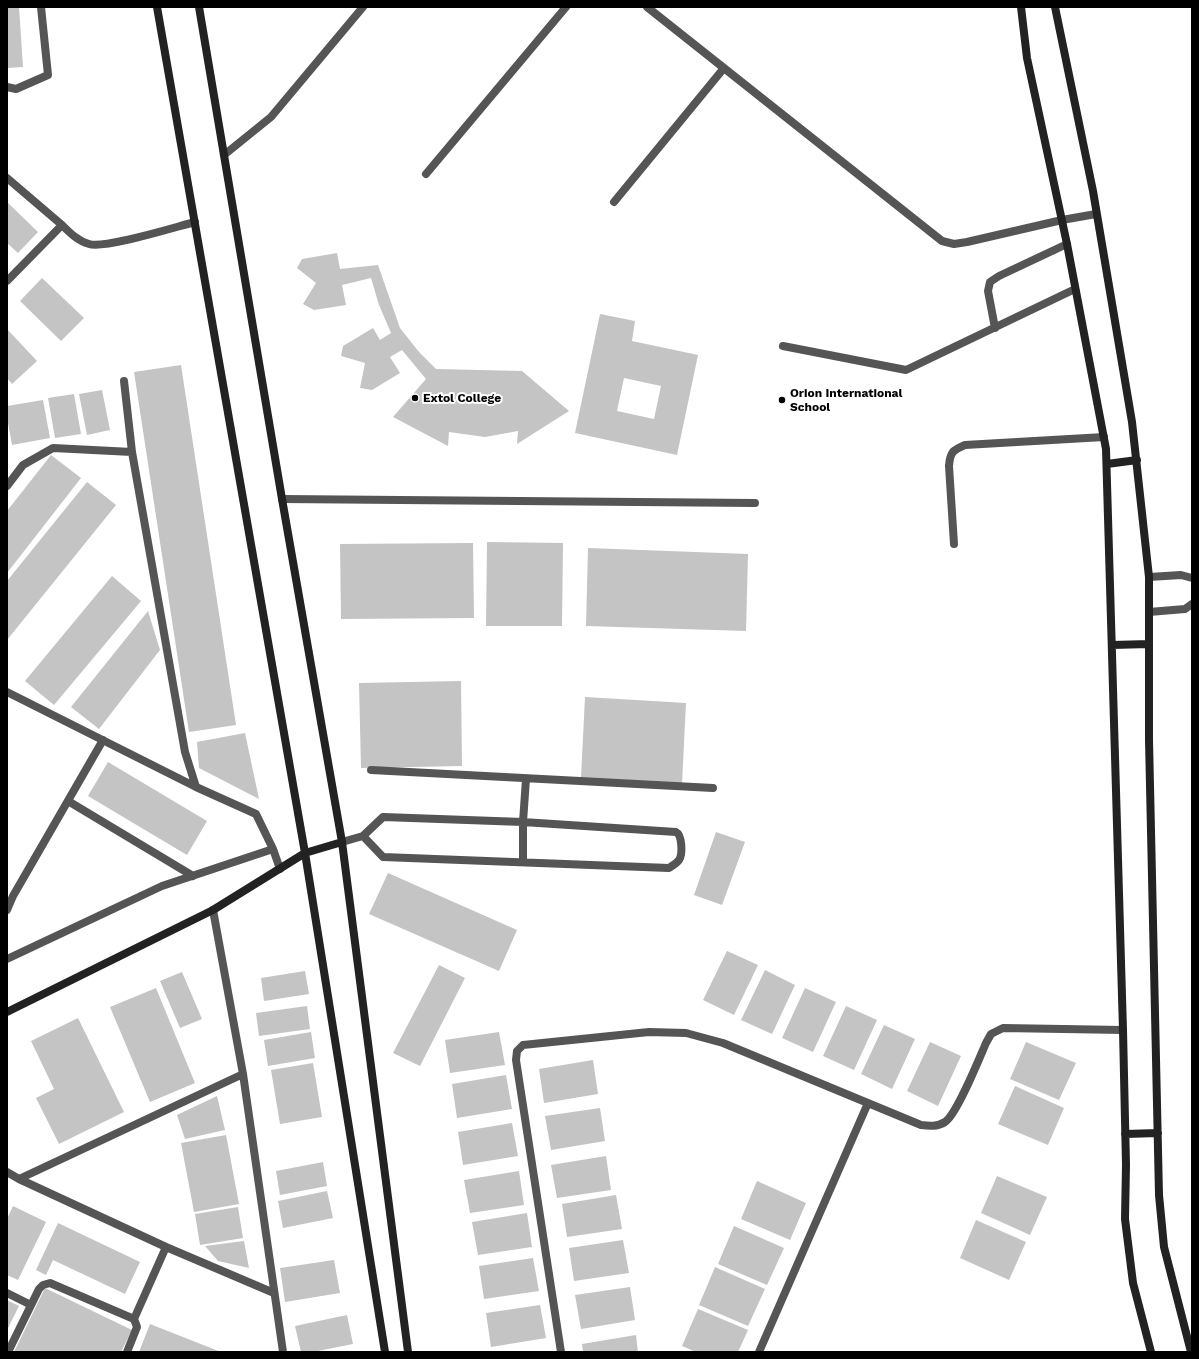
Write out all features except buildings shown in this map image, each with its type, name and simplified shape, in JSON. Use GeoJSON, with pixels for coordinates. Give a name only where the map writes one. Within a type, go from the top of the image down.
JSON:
{"type":"FeatureCollection","features":[{"type":"Feature","properties":{"kind":"street"},"geometry":{"type":"LineString","coordinates":[[7,87],[16,89],[48,75],[41,7]]}},
{"type":"Feature","properties":{"kind":"street"},"geometry":{"type":"LineString","coordinates":[[157,7],[305,853],[385,1352]]}},
{"type":"Feature","properties":{"kind":"street"},"geometry":{"type":"LineString","coordinates":[[199,7],[282,499],[342,842],[408,1352]]}},
{"type":"Feature","properties":{"kind":"street"},"geometry":{"type":"LineString","coordinates":[[224,155],[271,117],[363,7]]}},
{"type":"Feature","properties":{"kind":"street"},"geometry":{"type":"LineString","coordinates":[[426,174],[566,7]]}},
{"type":"Feature","properties":{"kind":"street"},"geometry":{"type":"LineString","coordinates":[[647,7],[942,241],[954,244],[967,242],[1062,220],[1096,214]]}},
{"type":"Feature","properties":{"kind":"street"},"geometry":{"type":"LineString","coordinates":[[1021,7],[1027,58],[1067,244],[1106,449],[1123,1030],[1125,1134],[1124,1220],[1133,1282],[1151,1352]]}},
{"type":"Feature","properties":{"kind":"street"},"geometry":{"type":"LineString","coordinates":[[1054,7],[1096,214],[1132,422],[1149,577],[1149,740],[1159,1195],[1164,1247],[1191,1352]]}},
{"type":"Feature","properties":{"kind":"street"},"geometry":{"type":"LineString","coordinates":[[614,202],[724,68]]}},
{"type":"Feature","properties":{"kind":"street"},"geometry":{"type":"LineString","coordinates":[[7,178],[79,240],[91,245],[108,245],[195,222]]}},
{"type":"Feature","properties":{"kind":"street"},"geometry":{"type":"LineString","coordinates":[[7,281],[62,225]]}},
{"type":"Feature","properties":{"kind":"street"},"geometry":{"type":"LineString","coordinates":[[995,328],[988,291],[990,282],[999,276],[1067,244]]}},
{"type":"Feature","properties":{"kind":"street"},"geometry":{"type":"LineString","coordinates":[[783,346],[906,370],[1075,289]]}},
{"type":"Feature","properties":{"kind":"street"},"geometry":{"type":"LineString","coordinates":[[124,381],[132,452],[185,752],[196,788]]}},
{"type":"Feature","properties":{"kind":"street"},"geometry":{"type":"LineString","coordinates":[[954,544],[949,457],[955,449],[966,445],[1104,437]]}},
{"type":"Feature","properties":{"kind":"street"},"geometry":{"type":"LineString","coordinates":[[7,486],[23,465],[53,448],[132,452]]}},
{"type":"Feature","properties":{"kind":"street"},"geometry":{"type":"LineString","coordinates":[[1107,464],[1137,460]]}},
{"type":"Feature","properties":{"kind":"street"},"geometry":{"type":"LineString","coordinates":[[282,499],[755,503]]}},
{"type":"Feature","properties":{"kind":"street"},"geometry":{"type":"LineString","coordinates":[[1149,577],[1181,575],[1192,578]]}},
{"type":"Feature","properties":{"kind":"street"},"geometry":{"type":"LineString","coordinates":[[1149,612],[1185,609],[1192,604]]}},
{"type":"Feature","properties":{"kind":"street"},"geometry":{"type":"LineString","coordinates":[[1112,645],[1149,644]]}},
{"type":"Feature","properties":{"kind":"street"},"geometry":{"type":"LineString","coordinates":[[7,692],[196,788],[256,814],[273,849],[280,869]]}},
{"type":"Feature","properties":{"kind":"street"},"geometry":{"type":"LineString","coordinates":[[7,910],[10,895],[68,801],[103,740]]}},
{"type":"Feature","properties":{"kind":"street"},"geometry":{"type":"LineString","coordinates":[[371,770],[713,788]]}},
{"type":"Feature","properties":{"kind":"street"},"geometry":{"type":"LineString","coordinates":[[523,862],[523,822],[526,779]]}},
{"type":"Feature","properties":{"kind":"street"},"geometry":{"type":"LineString","coordinates":[[68,801],[193,876]]}},
{"type":"Feature","properties":{"kind":"street"},"geometry":{"type":"LineString","coordinates":[[7,1012],[213,910],[305,853],[364,836],[383,817],[523,822],[676,832],[679,833],[681,837],[680,857],[678,862],[669,868],[383,856],[364,836]]}},
{"type":"Feature","properties":{"kind":"street"},"geometry":{"type":"LineString","coordinates":[[7,959],[162,886],[273,849]]}},
{"type":"Feature","properties":{"kind":"street"},"geometry":{"type":"LineString","coordinates":[[213,910],[243,1074],[283,1352]]}},
{"type":"Feature","properties":{"kind":"street"},"geometry":{"type":"LineString","coordinates":[[561,1352],[516,1060],[517,1051],[523,1045],[649,1032],[686,1033],[723,1043],[921,1125],[935,1126],[945,1122],[956,1108],[991,1034],[1003,1028],[1123,1030]]}},
{"type":"Feature","properties":{"kind":"street"},"geometry":{"type":"LineString","coordinates":[[19,1179],[243,1074]]}},
{"type":"Feature","properties":{"kind":"street"},"geometry":{"type":"LineString","coordinates":[[759,1352],[868,1103]]}},
{"type":"Feature","properties":{"kind":"street"},"geometry":{"type":"LineString","coordinates":[[1125,1134],[1158,1133]]}},
{"type":"Feature","properties":{"kind":"street"},"geometry":{"type":"LineString","coordinates":[[7,1172],[19,1179],[166,1247],[274,1293]]}},
{"type":"Feature","properties":{"kind":"street"},"geometry":{"type":"LineString","coordinates":[[127,1352],[137,1327],[134,1319],[166,1247]]}},
{"type":"Feature","properties":{"kind":"street"},"geometry":{"type":"LineString","coordinates":[[8,1352],[39,1289],[43,1285],[50,1283],[134,1319]]}},
{"type":"Feature","properties":{"kind":"street"},"geometry":{"type":"LineString","coordinates":[[7,1293],[31,1305]]}},
{"type":"Feature","properties":{"kind":"place","name":"Extol College"},"geometry":{"type":"Point","coordinates":[415,398]}},
{"type":"Feature","properties":{"kind":"place","name":"Orion International School"},"geometry":{"type":"Point","coordinates":[782,400]}}]}
